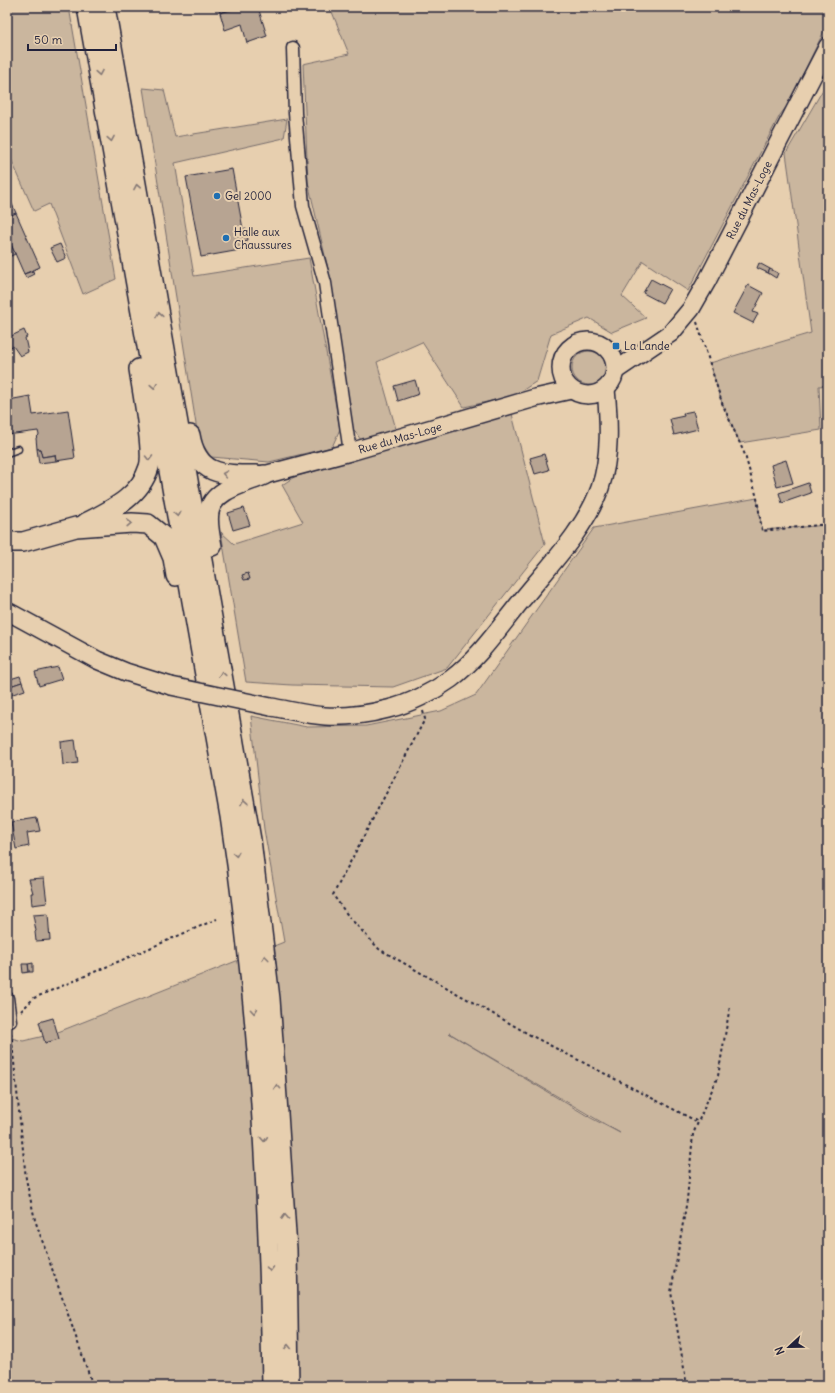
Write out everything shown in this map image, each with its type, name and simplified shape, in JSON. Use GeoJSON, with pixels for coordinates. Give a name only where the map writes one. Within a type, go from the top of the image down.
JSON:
{"type":"FeatureCollection","features":[{"type":"Feature","properties":{"kind":"highway"},"geometry":{"type":"LineString","coordinates":[[87,7],[230,816],[241,886],[254,999],[260,1087],[270,1252],[272,1386]]}},
{"type":"Feature","properties":{"kind":"highway"},"geometry":{"type":"LineString","coordinates":[[105,7],[251,840],[270,999],[286,1249],[289,1386]]}},
{"type":"Feature","properties":{"kind":"highway"},"geometry":{"type":"LineString","coordinates":[[76,528],[112,510],[130,497],[150,466],[149,445],[131,303],[135,278]]}},
{"type":"Feature","properties":{"kind":"highway"},"geometry":{"type":"LineString","coordinates":[[166,353],[182,392],[191,441],[198,458],[209,469],[224,475],[264,475]]}},
{"type":"Feature","properties":{"kind":"highway"},"geometry":{"type":"LineString","coordinates":[[218,648],[221,605],[209,528],[209,512],[212,501],[223,492],[264,475]]}},
{"type":"Feature","properties":{"kind":"highway"},"geometry":{"type":"LineString","coordinates":[[7,555],[15,542],[76,528],[132,523],[148,524],[164,537],[173,558],[209,748],[230,816]]}},
{"type":"Feature","properties":{"kind":"main road","name":"Rue du Mas-Loge"},"geometry":{"type":"LineString","coordinates":[[615,371],[657,344],[671,333],[691,309],[707,281],[828,46]]}},
{"type":"Feature","properties":{"kind":"main road"},"geometry":{"type":"LineString","coordinates":[[588,341],[597,343],[610,352],[614,362],[615,371],[613,380],[606,389],[597,394],[588,396],[571,390],[565,383],[561,372],[561,363],[566,352],[578,343],[588,341]]}},
{"type":"Feature","properties":{"kind":"main road","name":"Rue du Mas-Loge"},"geometry":{"type":"LineString","coordinates":[[610,352],[657,344]]}},
{"type":"Feature","properties":{"kind":"main road","name":"Rue du Mas-Loge"},"geometry":{"type":"LineString","coordinates":[[535,398],[561,372]]}},
{"type":"Feature","properties":{"kind":"main road"},"geometry":{"type":"LineString","coordinates":[[7,611],[97,660],[126,672],[171,686],[272,707],[325,716],[389,709],[421,696],[450,680],[475,658],[567,543],[590,511],[606,468],[608,414],[606,389]]}},
{"type":"Feature","properties":{"kind":"main road","name":"Rue du Mas-Loge"},"geometry":{"type":"LineString","coordinates":[[264,475],[350,452],[535,398],[571,390]]}},
{"type":"Feature","properties":{"kind":"main road"},"geometry":{"type":"LineString","coordinates":[[588,396],[608,414]]}},
{"type":"Feature","properties":{"kind":"street"},"geometry":{"type":"LineString","coordinates":[[293,48],[295,113],[303,206],[325,283],[350,452]]}},
{"type":"Feature","properties":{"kind":"street"},"geometry":{"type":"LineString","coordinates":[[7,998],[8,1022]]}},
{"type":"Feature","properties":{"kind":"lane"},"geometry":{"type":"LineString","coordinates":[[7,453],[18,449]]}},
{"type":"Feature","properties":{"kind":"path"},"geometry":{"type":"LineString","coordinates":[[691,309],[700,328],[722,403],[745,455],[757,498],[762,530],[828,524]]}},
{"type":"Feature","properties":{"kind":"path"},"geometry":{"type":"LineString","coordinates":[[421,696],[425,719],[341,884],[333,895],[349,917],[379,948],[532,1036],[698,1122]]}},
{"type":"Feature","properties":{"kind":"path"},"geometry":{"type":"LineString","coordinates":[[93,1386],[35,1220],[26,1180],[8,1022],[34,998],[218,919]]}},
{"type":"Feature","properties":{"kind":"path"},"geometry":{"type":"LineString","coordinates":[[687,1386],[671,1292],[687,1200],[693,1134],[718,1076],[730,1006]]}},
{"type":"Feature","properties":{"kind":"path"},"geometry":{"type":"LineString","coordinates":[[806,1386],[828,1384]]}},
{"type":"Feature","properties":{"kind":"shaded area"},"geometry":{"type":"Polygon","coordinates":[[[7,7],[69,7],[116,279],[83,294],[49,204],[34,211],[7,150],[7,7]]]}},
{"type":"Feature","properties":{"kind":"shaded area"},"geometry":{"type":"Polygon","coordinates":[[[330,7],[828,7],[828,23],[787,106],[780,115],[688,291],[643,261],[622,296],[646,318],[612,332],[589,318],[551,334],[537,381],[514,396],[464,407],[422,342],[377,362],[396,429],[361,440],[353,429],[329,273],[308,182],[303,64],[349,54],[330,7]]]}},
{"type":"Feature","properties":{"kind":"shaded area"},"geometry":{"type":"Polygon","coordinates":[[[828,81],[828,385],[819,386],[821,430],[740,443],[722,403],[710,363],[811,333],[786,153],[828,81]]]}},
{"type":"Feature","properties":{"kind":"shaded area"},"geometry":{"type":"Polygon","coordinates":[[[143,88],[164,90],[175,137],[287,119],[284,138],[175,163],[194,276],[309,258],[340,429],[332,447],[269,462],[211,457],[198,437],[143,88]]]}},
{"type":"Feature","properties":{"kind":"shaded area"},"geometry":{"type":"Polygon","coordinates":[[[586,351],[592,351],[601,356],[605,362],[605,374],[601,380],[592,385],[586,385],[577,380],[572,371],[572,365],[577,356],[586,351]]]}},
{"type":"Feature","properties":{"kind":"shaded area"},"geometry":{"type":"Polygon","coordinates":[[[512,414],[545,544],[447,668],[393,687],[292,685],[246,682],[221,532],[234,544],[303,522],[282,485],[294,477],[512,414]]]}},
{"type":"Feature","properties":{"kind":"shaded area"},"geometry":{"type":"Polygon","coordinates":[[[757,498],[762,530],[828,525],[828,1386],[7,1386],[7,1037],[23,1041],[53,1034],[284,942],[264,829],[251,716],[307,727],[366,726],[441,711],[476,695],[594,528],[757,498]],[[449,1033],[591,1118],[620,1133],[449,1033]]]}},
{"type":"Feature","properties":{"kind":"building"},"geometry":{"type":"Polygon","coordinates":[[[219,7],[241,7],[220,13],[219,7]]]}},
{"type":"Feature","properties":{"kind":"building"},"geometry":{"type":"Polygon","coordinates":[[[241,7],[258,7],[267,36],[247,43],[242,24],[225,30],[220,13],[241,7]]]}},
{"type":"Feature","properties":{"kind":"building"},"geometry":{"type":"Polygon","coordinates":[[[232,169],[243,229],[246,228],[248,240],[245,241],[246,249],[201,257],[186,177],[232,169]]]}},
{"type":"Feature","properties":{"kind":"building"},"geometry":{"type":"Polygon","coordinates":[[[8,195],[16,213],[7,217],[7,196],[8,195]]]}},
{"type":"Feature","properties":{"kind":"building"},"geometry":{"type":"Polygon","coordinates":[[[16,213],[40,267],[24,274],[7,235],[7,217],[16,213]]]}},
{"type":"Feature","properties":{"kind":"building"},"geometry":{"type":"Polygon","coordinates":[[[7,235],[15,254],[7,258],[7,235]]]}},
{"type":"Feature","properties":{"kind":"building"},"geometry":{"type":"Polygon","coordinates":[[[60,244],[66,258],[57,262],[50,248],[60,244]]]}},
{"type":"Feature","properties":{"kind":"building"},"geometry":{"type":"Polygon","coordinates":[[[759,263],[770,269],[768,273],[757,268],[759,263]]]}},
{"type":"Feature","properties":{"kind":"building"},"geometry":{"type":"Polygon","coordinates":[[[770,269],[778,273],[776,278],[768,273],[770,269]]]}},
{"type":"Feature","properties":{"kind":"building"},"geometry":{"type":"Polygon","coordinates":[[[33,271],[34,274],[26,278],[24,274],[33,271]]]}},
{"type":"Feature","properties":{"kind":"building"},"geometry":{"type":"Polygon","coordinates":[[[651,279],[670,289],[662,303],[643,293],[651,279]]]}},
{"type":"Feature","properties":{"kind":"building"},"geometry":{"type":"Polygon","coordinates":[[[748,285],[763,293],[753,312],[758,314],[753,323],[733,313],[748,285]]]}},
{"type":"Feature","properties":{"kind":"building"},"geometry":{"type":"Polygon","coordinates":[[[24,330],[27,337],[25,338],[28,352],[20,356],[13,346],[7,348],[7,338],[24,330]]]}},
{"type":"Feature","properties":{"kind":"building"},"geometry":{"type":"Polygon","coordinates":[[[415,380],[419,394],[398,401],[394,386],[415,380]]]}},
{"type":"Feature","properties":{"kind":"building"},"geometry":{"type":"Polygon","coordinates":[[[30,396],[33,415],[68,410],[75,458],[56,461],[55,455],[42,457],[40,449],[37,449],[36,438],[39,435],[38,431],[7,435],[7,402],[30,396]]]}},
{"type":"Feature","properties":{"kind":"building"},"geometry":{"type":"Polygon","coordinates":[[[693,411],[698,429],[674,435],[670,419],[684,416],[683,413],[693,411]]]}},
{"type":"Feature","properties":{"kind":"building"},"geometry":{"type":"Polygon","coordinates":[[[37,449],[40,449],[42,457],[55,455],[56,461],[39,463],[37,449]]]}},
{"type":"Feature","properties":{"kind":"building"},"geometry":{"type":"Polygon","coordinates":[[[544,454],[549,470],[535,474],[530,458],[544,454]]]}},
{"type":"Feature","properties":{"kind":"building"},"geometry":{"type":"Polygon","coordinates":[[[786,460],[793,483],[777,487],[771,465],[786,460]]]}},
{"type":"Feature","properties":{"kind":"building"},"geometry":{"type":"Polygon","coordinates":[[[808,483],[811,493],[782,503],[779,493],[808,483]]]}},
{"type":"Feature","properties":{"kind":"building"},"geometry":{"type":"Polygon","coordinates":[[[244,508],[250,525],[233,530],[228,513],[244,508]]]}},
{"type":"Feature","properties":{"kind":"building"},"geometry":{"type":"Polygon","coordinates":[[[248,573],[250,579],[244,580],[242,575],[248,573]]]}},
{"type":"Feature","properties":{"kind":"building"},"geometry":{"type":"Polygon","coordinates":[[[58,667],[62,679],[39,686],[35,672],[58,667]]]}},
{"type":"Feature","properties":{"kind":"building"},"geometry":{"type":"Polygon","coordinates":[[[20,676],[22,682],[7,687],[7,680],[20,676]]]}},
{"type":"Feature","properties":{"kind":"building"},"geometry":{"type":"Polygon","coordinates":[[[22,682],[25,690],[7,696],[7,687],[22,682]]]}},
{"type":"Feature","properties":{"kind":"building"},"geometry":{"type":"Polygon","coordinates":[[[75,740],[78,763],[63,765],[61,742],[75,740]]]}},
{"type":"Feature","properties":{"kind":"building"},"geometry":{"type":"Polygon","coordinates":[[[37,818],[40,831],[27,833],[29,846],[16,849],[11,822],[37,818]]]}},
{"type":"Feature","properties":{"kind":"building"},"geometry":{"type":"Polygon","coordinates":[[[44,878],[47,903],[32,905],[31,893],[33,893],[29,879],[44,878]]]}},
{"type":"Feature","properties":{"kind":"building"},"geometry":{"type":"Polygon","coordinates":[[[48,914],[50,940],[36,941],[33,915],[48,914]]]}},
{"type":"Feature","properties":{"kind":"building"},"geometry":{"type":"Polygon","coordinates":[[[33,963],[33,972],[29,972],[28,964],[33,963]]]}},
{"type":"Feature","properties":{"kind":"building"},"geometry":{"type":"Polygon","coordinates":[[[22,964],[28,964],[29,972],[23,973],[22,964]]]}},
{"type":"Feature","properties":{"kind":"building"},"geometry":{"type":"Polygon","coordinates":[[[53,1018],[59,1039],[45,1043],[39,1022],[53,1018]]]}},
{"type":"Feature","properties":{"kind":"place","name":"Gel 2000"},"geometry":{"type":"Point","coordinates":[217,196]}},
{"type":"Feature","properties":{"kind":"place","name":"Halle aux Chaussures"},"geometry":{"type":"Point","coordinates":[226,238]}},
{"type":"Feature","properties":{"kind":"place","name":"La Lande"},"geometry":{"type":"Point","coordinates":[616,346]}}]}
